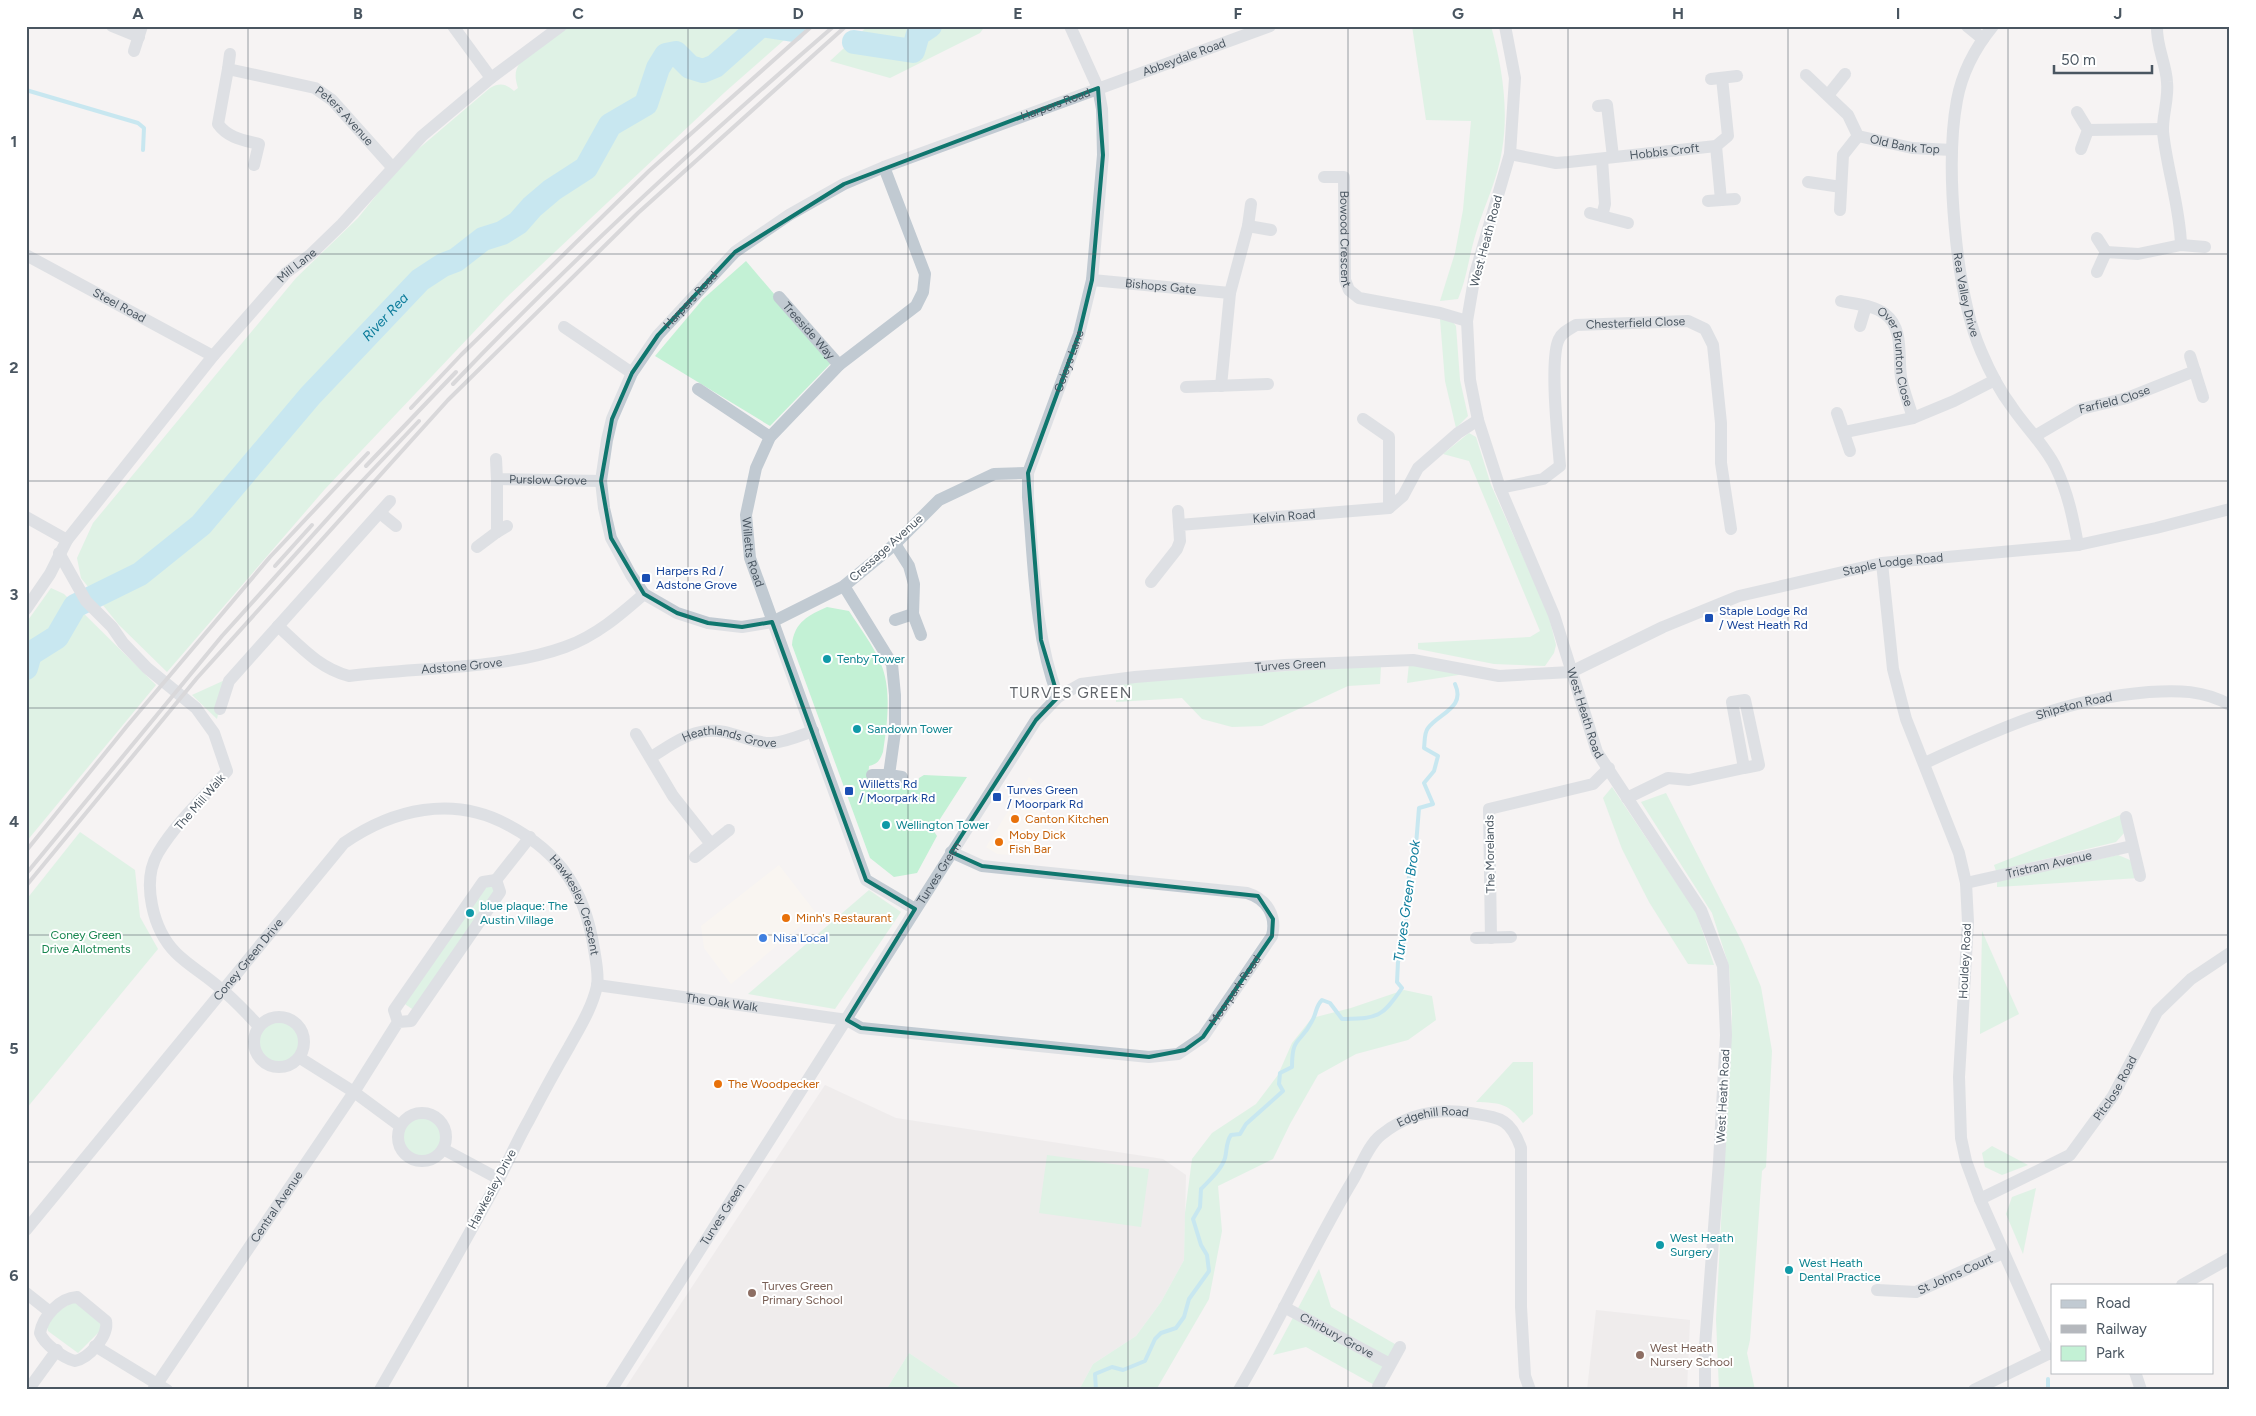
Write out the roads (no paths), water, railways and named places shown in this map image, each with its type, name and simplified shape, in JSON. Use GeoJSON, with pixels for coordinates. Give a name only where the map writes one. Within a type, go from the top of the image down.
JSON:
{"type":"FeatureCollection","features":[{"type":"Feature","properties":{"kind":"street"},"geometry":{"type":"LineString","coordinates":[[112,26],[140,31],[134,51]]}},
{"type":"Feature","properties":{"kind":"street"},"geometry":{"type":"LineString","coordinates":[[453,26],[491,78]]}},
{"type":"Feature","properties":{"kind":"street","name":"Mill Lane"},"geometry":{"type":"LineString","coordinates":[[26,609],[50,574],[67,540],[213,356],[286,273],[310,255],[342,224],[422,136],[491,78],[561,26]]}},
{"type":"Feature","properties":{"kind":"street","name":"Coleys Lane"},"geometry":{"type":"LineString","coordinates":[[1058,697],[1048,669],[1041,640],[1028,497],[1028,473],[1079,334],[1092,280],[1102,154],[1102,109],[1098,88],[1070,26]]}},
{"type":"Feature","properties":{"kind":"street","name":"Abbeydale Road"},"geometry":{"type":"LineString","coordinates":[[1098,88],[1270,26]]}},
{"type":"Feature","properties":{"kind":"street","name":"West Heath Road"},"geometry":{"type":"LineString","coordinates":[[1505,26],[1515,78],[1510,154],[1475,274],[1467,321],[1470,380],[1478,420],[1500,488],[1551,606],[1597,752],[1701,910],[1723,966],[1726,1035],[1706,1346],[1705,1390]]}},
{"type":"Feature","properties":{"kind":"street"},"geometry":{"type":"LineString","coordinates":[[1967,26],[1983,38]]}},
{"type":"Feature","properties":{"kind":"street","name":"Rea Valley Drive"},"geometry":{"type":"LineString","coordinates":[[1993,26],[1983,38],[1966,68],[1957,99],[1952,150],[1954,196],[1962,281],[1980,350],[2012,408],[2035,436],[2056,467],[2066,495],[2078,545]]}},
{"type":"Feature","properties":{"kind":"street"},"geometry":{"type":"LineString","coordinates":[[2157,26],[2157,40],[2167,82],[2163,129],[2170,177],[2180,219],[2180,245]]}},
{"type":"Feature","properties":{"kind":"street"},"geometry":{"type":"LineString","coordinates":[[230,54],[218,124],[224,133],[259,144],[254,165]]}},
{"type":"Feature","properties":{"kind":"street","name":"Peters Avenue"},"geometry":{"type":"LineString","coordinates":[[228,69],[315,88],[332,100],[392,167]]}},
{"type":"Feature","properties":{"kind":"street"},"geometry":{"type":"LineString","coordinates":[[1829,94],[1845,74]]}},
{"type":"Feature","properties":{"kind":"street","name":"Old Bank Top"},"geometry":{"type":"LineString","coordinates":[[1806,75],[1829,94],[1848,115],[1858,136]]}},
{"type":"Feature","properties":{"kind":"street","name":"Hobbis Croft"},"geometry":{"type":"LineString","coordinates":[[1510,154],[1556,163],[1716,146],[1728,136],[1716,79],[1737,76]]}},
{"type":"Feature","properties":{"kind":"street","name":"Harpers Road"},"geometry":{"type":"LineString","coordinates":[[772,622],[742,628],[708,623],[677,613],[644,594],[631,575],[611,538],[604,508],[601,481],[612,419],[632,372],[658,335],[735,252],[790,215],[844,184],[884,167],[1098,88]]}},
{"type":"Feature","properties":{"kind":"street","name":"Hobbis Croft"},"geometry":{"type":"LineString","coordinates":[[1598,106],[1607,105],[1607,158],[1605,204],[1596,214],[1628,223]]}},
{"type":"Feature","properties":{"kind":"street"},"geometry":{"type":"LineString","coordinates":[[2077,112],[2088,130]]}},
{"type":"Feature","properties":{"kind":"street"},"geometry":{"type":"LineString","coordinates":[[2088,130],[2163,129]]}},
{"type":"Feature","properties":{"kind":"street"},"geometry":{"type":"LineString","coordinates":[[2081,149],[2088,130]]}},
{"type":"Feature","properties":{"kind":"street","name":"Old Bank Top"},"geometry":{"type":"LineString","coordinates":[[1858,136],[1912,148],[1952,150]]}},
{"type":"Feature","properties":{"kind":"street","name":"Old Bank Top"},"geometry":{"type":"LineString","coordinates":[[1840,210],[1843,155],[1858,136]]}},
{"type":"Feature","properties":{"kind":"street","name":"Hobbis Croft"},"geometry":{"type":"LineString","coordinates":[[1716,146],[1715,201],[1735,199]]}},
{"type":"Feature","properties":{"kind":"street","name":"Willetts Road"},"geometry":{"type":"LineString","coordinates":[[884,167],[925,274],[923,292],[916,306],[839,365],[770,437],[756,468],[746,515],[750,558],[866,880],[915,909]]}},
{"type":"Feature","properties":{"kind":"street","name":"Bowood Crescent"},"geometry":{"type":"LineString","coordinates":[[1324,176],[1344,177],[1345,280],[1350,290],[1359,298],[1440,313],[1467,321]]}},
{"type":"Feature","properties":{"kind":"street"},"geometry":{"type":"LineString","coordinates":[[1808,182],[1841,187]]}},
{"type":"Feature","properties":{"kind":"street"},"geometry":{"type":"LineString","coordinates":[[1220,386],[1230,293],[1248,226],[1251,204]]}},
{"type":"Feature","properties":{"kind":"street"},"geometry":{"type":"LineString","coordinates":[[1248,226],[1271,230]]}},
{"type":"Feature","properties":{"kind":"street"},"geometry":{"type":"LineString","coordinates":[[2097,238],[2106,252]]}},
{"type":"Feature","properties":{"kind":"street"},"geometry":{"type":"LineString","coordinates":[[2106,252],[2138,254],[2180,245],[2204,247]]}},
{"type":"Feature","properties":{"kind":"street"},"geometry":{"type":"LineString","coordinates":[[2097,272],[2106,252]]}},
{"type":"Feature","properties":{"kind":"street","name":"Steel Road"},"geometry":{"type":"LineString","coordinates":[[26,255],[213,356]]}},
{"type":"Feature","properties":{"kind":"street","name":"Bishops Gate"},"geometry":{"type":"LineString","coordinates":[[1092,280],[1230,293]]}},
{"type":"Feature","properties":{"kind":"street","name":"Treeside Way"},"geometry":{"type":"LineString","coordinates":[[779,297],[839,365]]}},
{"type":"Feature","properties":{"kind":"street","name":"Over Brunton Close"},"geometry":{"type":"LineString","coordinates":[[1841,301],[1866,306],[1886,314],[1894,327],[1899,342],[1901,377],[1913,418]]}},
{"type":"Feature","properties":{"kind":"street","name":"Over Brunton Close"},"geometry":{"type":"LineString","coordinates":[[1860,326],[1866,306]]}},
{"type":"Feature","properties":{"kind":"street","name":"Chesterfield Close"},"geometry":{"type":"LineString","coordinates":[[1500,488],[1543,479],[1560,466],[1554,360],[1558,340],[1565,332],[1576,325],[1688,320],[1705,329],[1713,345],[1721,423],[1721,464],[1731,529]]}},
{"type":"Feature","properties":{"kind":"street"},"geometry":{"type":"LineString","coordinates":[[564,327],[632,372]]}},
{"type":"Feature","properties":{"kind":"street"},"geometry":{"type":"LineString","coordinates":[[2190,356],[2203,396]]}},
{"type":"Feature","properties":{"kind":"street","name":"Farfield Close"},"geometry":{"type":"LineString","coordinates":[[2035,436],[2081,409],[2127,398],[2195,372]]}},
{"type":"Feature","properties":{"kind":"street","name":"Over Brunton Close"},"geometry":{"type":"LineString","coordinates":[[1845,432],[1913,418],[1954,401],[1995,380]]}},
{"type":"Feature","properties":{"kind":"street"},"geometry":{"type":"LineString","coordinates":[[1186,387],[1268,384]]}},
{"type":"Feature","properties":{"kind":"street"},"geometry":{"type":"LineString","coordinates":[[698,389],[770,437]]}},
{"type":"Feature","properties":{"kind":"street"},"geometry":{"type":"LineString","coordinates":[[1837,413],[1850,451]]}},
{"type":"Feature","properties":{"kind":"street"},"geometry":{"type":"LineString","coordinates":[[1363,419],[1389,437],[1389,508]]}},
{"type":"Feature","properties":{"kind":"street"},"geometry":{"type":"LineString","coordinates":[[1389,508],[1403,496],[1418,468],[1458,433],[1478,420]]}},
{"type":"Feature","properties":{"kind":"street","name":"Purslow Grove"},"geometry":{"type":"LineString","coordinates":[[477,546],[502,529],[496,479],[496,459]]}},
{"type":"Feature","properties":{"kind":"street","name":"Cressage Avenue"},"geometry":{"type":"LineString","coordinates":[[772,622],[844,586],[895,544],[939,500],[994,474],[1028,473]]}},
{"type":"Feature","properties":{"kind":"street","name":"Purslow Grove"},"geometry":{"type":"LineString","coordinates":[[496,479],[601,481]]}},
{"type":"Feature","properties":{"kind":"street"},"geometry":{"type":"LineString","coordinates":[[220,709],[229,681],[390,501]]}},
{"type":"Feature","properties":{"kind":"street","name":"Kelvin Road"},"geometry":{"type":"LineString","coordinates":[[1179,525],[1389,508]]}},
{"type":"Feature","properties":{"kind":"street","name":"Staple Lodge Road"},"geometry":{"type":"LineString","coordinates":[[1571,672],[1663,627],[1739,596],[1882,563],[2078,545],[2230,509]]}},
{"type":"Feature","properties":{"kind":"street"},"geometry":{"type":"LineString","coordinates":[[1151,582],[1178,549],[1180,541],[1178,510]]}},
{"type":"Feature","properties":{"kind":"street"},"geometry":{"type":"LineString","coordinates":[[380,513],[396,526]]}},
{"type":"Feature","properties":{"kind":"street"},"geometry":{"type":"LineString","coordinates":[[26,517],[67,540]]}},
{"type":"Feature","properties":{"kind":"street"},"geometry":{"type":"LineString","coordinates":[[895,544],[909,566],[914,584],[913,614],[921,636]]}},
{"type":"Feature","properties":{"kind":"street","name":"The Mill Walk"},"geometry":{"type":"LineString","coordinates":[[59,553],[86,601],[147,668],[196,708],[214,733],[227,771],[157,854],[150,894],[154,913],[165,939],[176,953],[222,989]]}},
{"type":"Feature","properties":{"kind":"street","name":"Houldey Road"},"geometry":{"type":"LineString","coordinates":[[1882,563],[1893,669],[1906,720],[1925,763],[1959,853],[1966,883],[1968,922],[1958,1115],[1966,1161],[2003,1253],[2051,1353]]}},
{"type":"Feature","properties":{"kind":"street"},"geometry":{"type":"LineString","coordinates":[[844,586],[892,664],[895,695],[895,732],[889,775]]}},
{"type":"Feature","properties":{"kind":"street","name":"Adstone Grove"},"geometry":{"type":"LineString","coordinates":[[278,626],[318,663],[332,671],[349,676],[471,665],[537,656],[567,647],[610,624],[644,594]]}},
{"type":"Feature","properties":{"kind":"street"},"geometry":{"type":"LineString","coordinates":[[895,620],[913,614]]}},
{"type":"Feature","properties":{"kind":"street","name":"Turves Green"},"geometry":{"type":"LineString","coordinates":[[611,1390],[1036,720],[1058,697],[1081,684],[1115,679],[1285,665],[1413,660],[1498,676],[1571,672]]}},
{"type":"Feature","properties":{"kind":"street","name":"Shipston Road"},"geometry":{"type":"LineString","coordinates":[[1925,763],[2001,728],[2060,707],[2101,698],[2177,690],[2205,694],[2230,705]]}},
{"type":"Feature","properties":{"kind":"street"},"geometry":{"type":"LineString","coordinates":[[1627,798],[1668,778],[1690,780],[1758,766],[1745,700],[1732,702],[1744,768]]}},
{"type":"Feature","properties":{"kind":"street","name":"Heathlands Grove"},"geometry":{"type":"LineString","coordinates":[[651,758],[692,734],[707,730],[770,743],[786,741],[813,731]]}},
{"type":"Feature","properties":{"kind":"street"},"geometry":{"type":"LineString","coordinates":[[636,734],[673,796],[711,844]]}},
{"type":"Feature","properties":{"kind":"street","name":"The Morelands"},"geometry":{"type":"LineString","coordinates":[[1491,938],[1489,809],[1593,784],[1609,768]]}},
{"type":"Feature","properties":{"kind":"street"},"geometry":{"type":"LineString","coordinates":[[872,775],[902,777]]}},
{"type":"Feature","properties":{"kind":"street","name":"Coney Green Drive"},"geometry":{"type":"LineString","coordinates":[[26,1230],[222,989],[344,843],[373,826],[412,812],[434,807],[454,807],[501,821],[530,837]]}},
{"type":"Feature","properties":{"kind":"street"},"geometry":{"type":"LineString","coordinates":[[2126,817],[2140,876]]}},
{"type":"Feature","properties":{"kind":"street"},"geometry":{"type":"LineString","coordinates":[[695,857],[729,830]]}},
{"type":"Feature","properties":{"kind":"street","name":"Central Avenue"},"geometry":{"type":"LineString","coordinates":[[398,1022],[394,1010],[483,882],[496,880],[530,837]]}},
{"type":"Feature","properties":{"kind":"street","name":"Hawkesley Crescent"},"geometry":{"type":"LineString","coordinates":[[530,837],[546,848],[562,867],[581,901],[590,923],[597,985]]}},
{"type":"Feature","properties":{"kind":"street","name":"Tristram Avenue"},"geometry":{"type":"LineString","coordinates":[[1966,883],[2132,846]]}},
{"type":"Feature","properties":{"kind":"street","name":"Moorpark Road"},"geometry":{"type":"LineString","coordinates":[[847,1020],[861,1028],[1149,1057],[1178,1054],[1203,1037],[1272,936],[1274,928],[1274,919],[1265,903],[1258,896],[1248,893],[982,866],[951,852]]}},
{"type":"Feature","properties":{"kind":"street","name":"Central Avenue"},"geometry":{"type":"LineString","coordinates":[[398,1022],[410,1021],[495,900],[500,892],[496,880]]}},
{"type":"Feature","properties":{"kind":"street"},"geometry":{"type":"LineString","coordinates":[[1476,938],[1511,937]]}},
{"type":"Feature","properties":{"kind":"street","name":"Pitclose Road"},"geometry":{"type":"LineString","coordinates":[[1980,1199],[2070,1155],[2113,1096],[2158,1012],[2191,979],[2230,953]]}},
{"type":"Feature","properties":{"kind":"street","name":"The Oak Walk"},"geometry":{"type":"LineString","coordinates":[[597,985],[847,1020]]}},
{"type":"Feature","properties":{"kind":"street","name":"Hawkesley Drive"},"geometry":{"type":"LineString","coordinates":[[380,1390],[499,1179],[527,1123],[588,1012],[597,985]]}},
{"type":"Feature","properties":{"kind":"street"},"geometry":{"type":"LineString","coordinates":[[222,989],[259,1026]]}},
{"type":"Feature","properties":{"kind":"street"},"geometry":{"type":"LineString","coordinates":[[274,1017],[291,1020],[303,1033],[304,1050],[300,1058],[294,1064],[278,1068],[263,1062],[254,1049],[253,1041],[259,1026],[274,1017]]}},
{"type":"Feature","properties":{"kind":"street","name":"Central Avenue"},"geometry":{"type":"LineString","coordinates":[[159,1388],[398,1022]]}},
{"type":"Feature","properties":{"kind":"street"},"geometry":{"type":"LineString","coordinates":[[300,1058],[354,1092],[400,1126]]}},
{"type":"Feature","properties":{"kind":"street"},"geometry":{"type":"LineString","coordinates":[[419,1112],[434,1115],[445,1126],[446,1142],[444,1149],[431,1160],[414,1160],[401,1150],[398,1134],[400,1126],[411,1114],[419,1112]]}},
{"type":"Feature","properties":{"kind":"street","name":"Edgehill Road"},"geometry":{"type":"LineString","coordinates":[[1239,1390],[1344,1194],[1379,1136],[1398,1122],[1427,1113],[1467,1112],[1507,1122],[1516,1134],[1521,1148],[1521,1308],[1525,1376],[1530,1390]]}},
{"type":"Feature","properties":{"kind":"street"},"geometry":{"type":"LineString","coordinates":[[444,1149],[499,1179]]}},
{"type":"Feature","properties":{"kind":"street","name":"St Johns Court"},"geometry":{"type":"LineString","coordinates":[[1877,1290],[1916,1292],[2003,1253]]}},
{"type":"Feature","properties":{"kind":"street"},"geometry":{"type":"LineString","coordinates":[[2184,1284],[2230,1258]]}},
{"type":"Feature","properties":{"kind":"street"},"geometry":{"type":"LineString","coordinates":[[26,1293],[50,1312]]}},
{"type":"Feature","properties":{"kind":"street"},"geometry":{"type":"LineString","coordinates":[[76,1297],[106,1321],[106,1332],[82,1360],[74,1361],[42,1338],[40,1333],[50,1312],[63,1300],[76,1297]]}},
{"type":"Feature","properties":{"kind":"street","name":"Chirbury Grove"},"geometry":{"type":"LineString","coordinates":[[1284,1307],[1390,1364]]}},
{"type":"Feature","properties":{"kind":"street"},"geometry":{"type":"LineString","coordinates":[[95,1346],[159,1388]]}},
{"type":"Feature","properties":{"kind":"street"},"geometry":{"type":"LineString","coordinates":[[1378,1387],[1400,1347]]}},
{"type":"Feature","properties":{"kind":"street"},"geometry":{"type":"LineString","coordinates":[[28,1390],[57,1350]]}},
{"type":"Feature","properties":{"kind":"street"},"geometry":{"type":"LineString","coordinates":[[1974,1390],[2051,1353]]}},
{"type":"Feature","properties":{"kind":"street"},"geometry":{"type":"LineString","coordinates":[[2136,1374],[2141,1390]]}},
{"type":"Feature","properties":{"kind":"waterway","name":"River Rea"},"geometry":{"type":"LineString","coordinates":[[26,668],[30,654],[57,637],[75,606],[140,574],[201,525],[310,396],[420,280],[443,265],[456,260],[483,239],[502,233],[518,223],[532,207],[552,190],[586,168],[610,125],[646,104],[658,68],[666,55],[676,53],[690,67],[703,71],[715,66],[760,26]]}},
{"type":"Feature","properties":{"kind":"waterway","name":"River Rea"},"geometry":{"type":"LineString","coordinates":[[767,26],[793,30]]}},
{"type":"Feature","properties":{"kind":"waterway","name":"River Rea"},"geometry":{"type":"LineString","coordinates":[[854,42],[913,51],[918,34],[930,26]]}},
{"type":"Feature","properties":{"kind":"waterway"},"geometry":{"type":"LineString","coordinates":[[26,90],[138,123],[144,128],[143,150]]}},
{"type":"Feature","properties":{"kind":"waterway","name":"Turves Green Brook"},"geometry":{"type":"LineString","coordinates":[[1096,1390],[1095,1374],[1112,1367],[1123,1370],[1145,1361],[1155,1339],[1161,1333],[1176,1328],[1184,1317],[1189,1299],[1209,1271],[1207,1255],[1201,1245],[1193,1219],[1200,1207],[1201,1189],[1221,1166],[1231,1135],[1240,1134],[1246,1124],[1283,1091],[1279,1084],[1280,1073],[1292,1067],[1295,1045],[1308,1029],[1322,1000],[1330,1003],[1342,1019],[1371,1017],[1389,1006],[1402,988],[1397,982],[1398,962],[1404,940],[1409,877],[1416,845],[1419,808],[1433,804],[1424,783],[1434,771],[1438,756],[1424,748],[1425,735],[1433,723],[1454,705],[1457,699],[1455,684]]}},
{"type":"Feature","properties":{"kind":"waterway"},"geometry":{"type":"LineString","coordinates":[[2048,1379],[2048,1390]]}},
{"type":"Feature","properties":{"kind":"railway"},"geometry":{"type":"LineString","coordinates":[[411,408],[461,355],[649,171],[812,26]]}},
{"type":"Feature","properties":{"kind":"railway"},"geometry":{"type":"LineString","coordinates":[[453,384],[591,245],[736,112],[834,26]]}},
{"type":"Feature","properties":{"kind":"railway"},"geometry":{"type":"LineString","coordinates":[[26,886],[197,678],[448,400],[638,213],[846,26]]}},
{"type":"Feature","properties":{"kind":"railway"},"geometry":{"type":"LineString","coordinates":[[366,466],[456,372]]}},
{"type":"Feature","properties":{"kind":"railway"},"geometry":{"type":"LineString","coordinates":[[26,874],[222,636],[348,496],[419,421]]}},
{"type":"Feature","properties":{"kind":"railway"},"geometry":{"type":"LineString","coordinates":[[26,851],[127,726],[270,557],[368,453]]}},
{"type":"Feature","properties":{"kind":"railway"},"geometry":{"type":"LineString","coordinates":[[275,566],[312,525]]}},
{"type":"Feature","properties":{"kind":"place","name":"Harpers Rd / Adstone Grove"},"geometry":{"type":"Point","coordinates":[646,578]}},
{"type":"Feature","properties":{"kind":"place","name":"Staple Lodge Rd / West Heath Rd"},"geometry":{"type":"Point","coordinates":[1709,618]}},
{"type":"Feature","properties":{"kind":"place","name":"Tenby Tower"},"geometry":{"type":"Point","coordinates":[827,659]}},
{"type":"Feature","properties":{"kind":"place","name":"Sandown Tower"},"geometry":{"type":"Point","coordinates":[857,729]}},
{"type":"Feature","properties":{"kind":"place","name":"Willetts Rd / Moorpark Rd"},"geometry":{"type":"Point","coordinates":[849,791]}},
{"type":"Feature","properties":{"kind":"place","name":"Turves Green / Moorpark Rd"},"geometry":{"type":"Point","coordinates":[997,797]}},
{"type":"Feature","properties":{"kind":"place","name":"Canton Kitchen"},"geometry":{"type":"Point","coordinates":[1015,819]}},
{"type":"Feature","properties":{"kind":"place","name":"Wellington Tower"},"geometry":{"type":"Point","coordinates":[886,825]}},
{"type":"Feature","properties":{"kind":"place","name":"Moby Dick Fish Bar"},"geometry":{"type":"Point","coordinates":[999,842]}},
{"type":"Feature","properties":{"kind":"place","name":"blue plaque: The Austin Village"},"geometry":{"type":"Point","coordinates":[470,913]}},
{"type":"Feature","properties":{"kind":"place","name":"Minh's Restaurant"},"geometry":{"type":"Point","coordinates":[786,918]}},
{"type":"Feature","properties":{"kind":"place","name":"Nisa Local"},"geometry":{"type":"Point","coordinates":[763,938]}},
{"type":"Feature","properties":{"kind":"place","name":"The Woodpecker"},"geometry":{"type":"Point","coordinates":[718,1084]}},
{"type":"Feature","properties":{"kind":"place","name":"West Heath Surgery"},"geometry":{"type":"Point","coordinates":[1660,1245]}},
{"type":"Feature","properties":{"kind":"place","name":"West Heath Dental Practice"},"geometry":{"type":"Point","coordinates":[1789,1270]}},
{"type":"Feature","properties":{"kind":"place","name":"Turves Green Primary School"},"geometry":{"type":"Point","coordinates":[752,1293]}},
{"type":"Feature","properties":{"kind":"place","name":"West Heath Nursery School"},"geometry":{"type":"Point","coordinates":[1640,1355]}},
{"type":"Feature","properties":{"kind":"district","name":"TURVES GREEN"},"geometry":{"type":"Point","coordinates":[1071,693]}},
{"type":"Feature","properties":{"kind":"park label","name":"Coney Green Drive Allotments"},"geometry":{"type":"Point","coordinates":[86,942]}}]}
